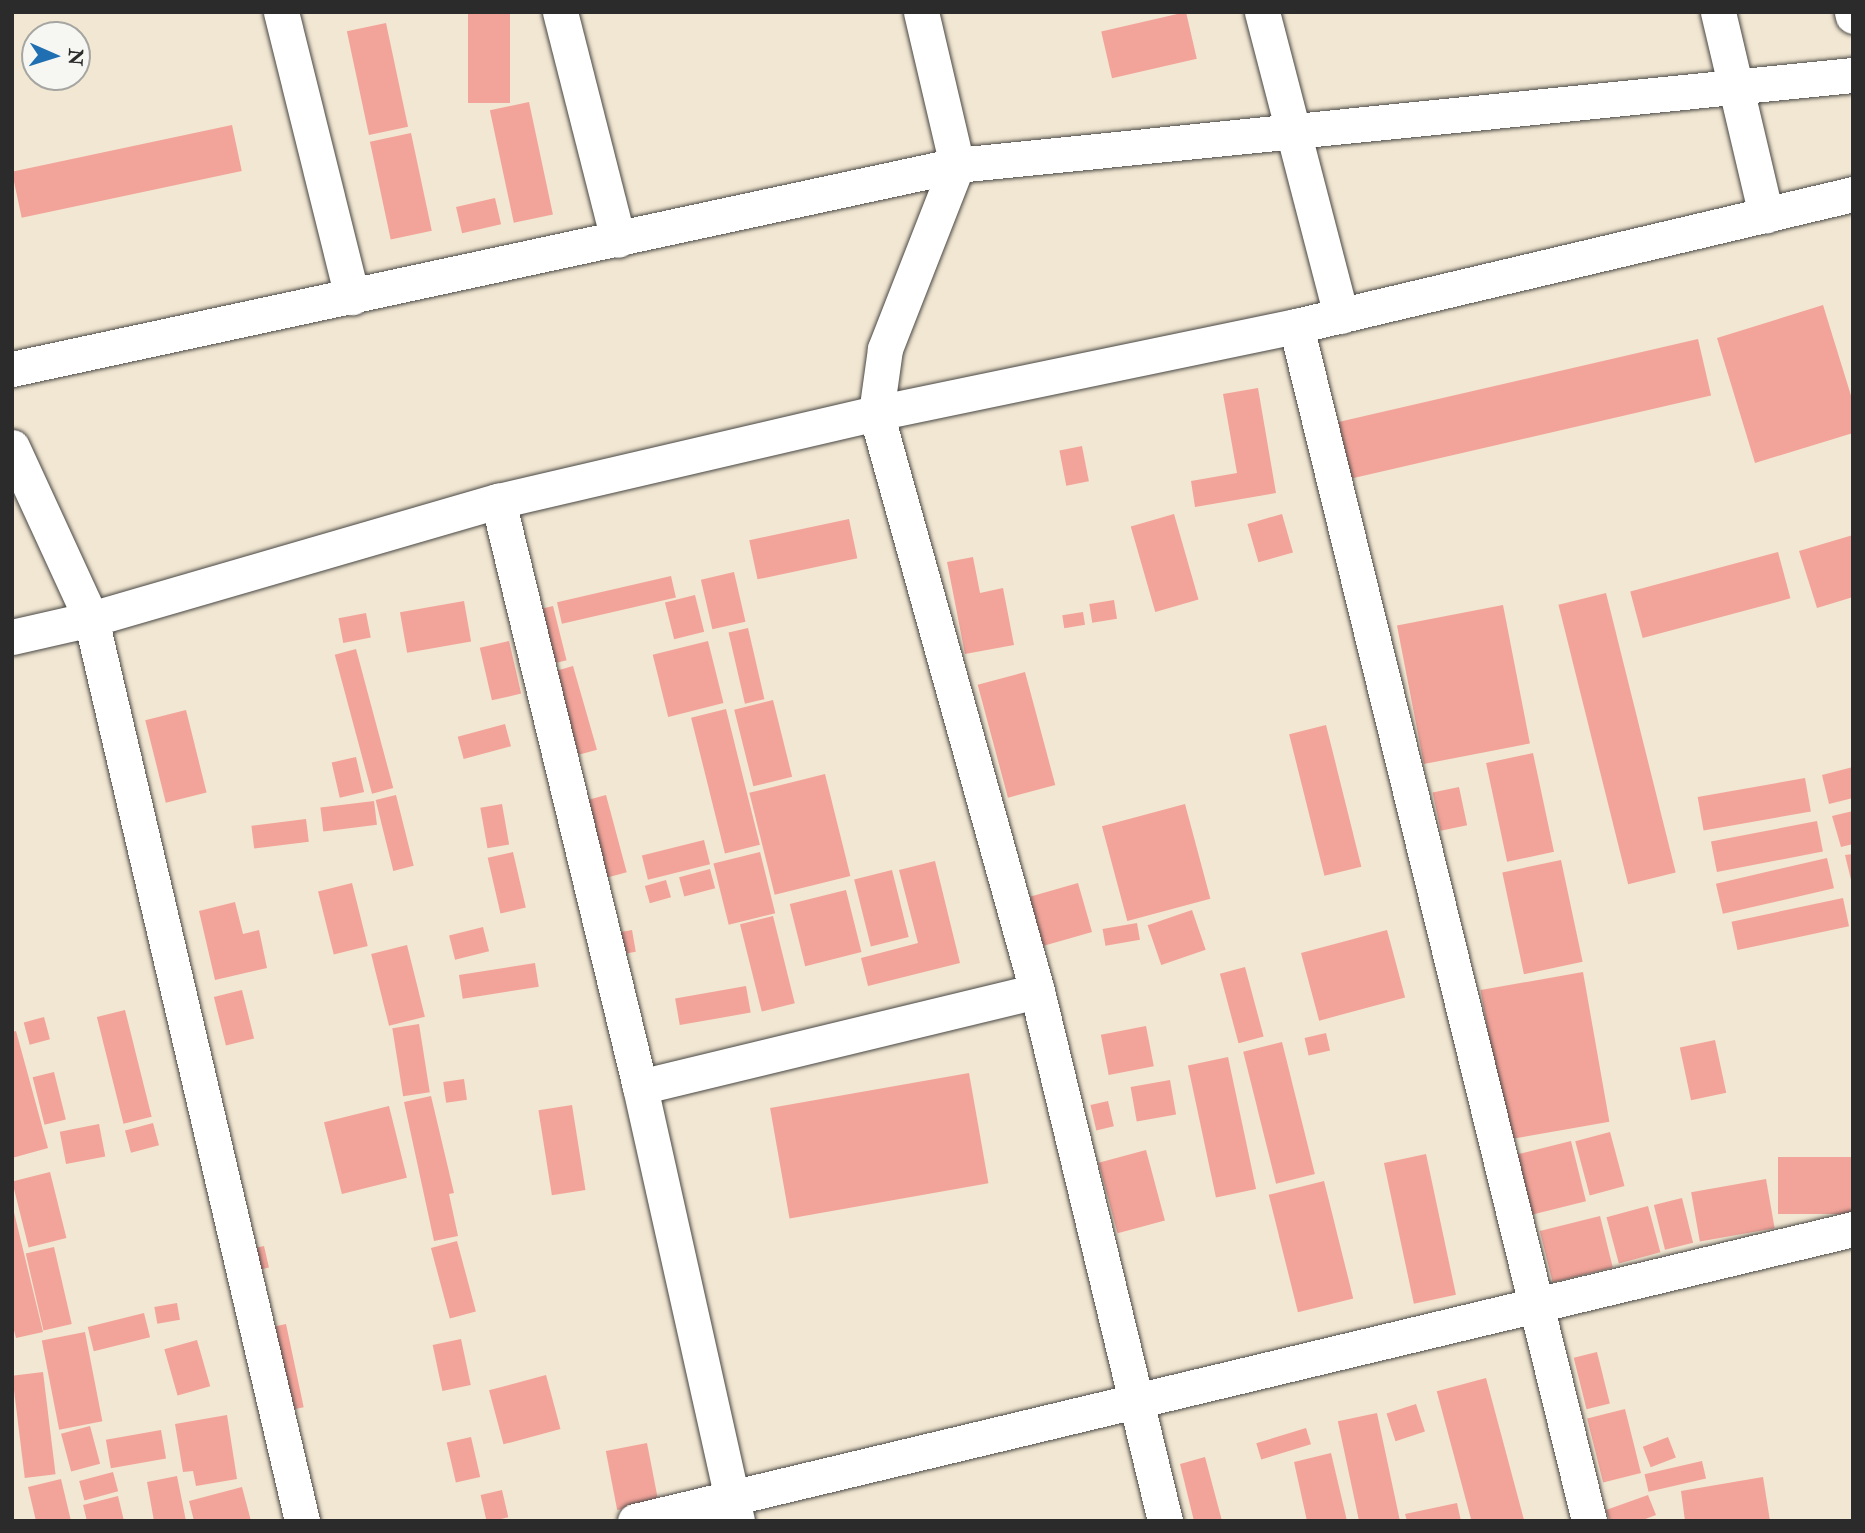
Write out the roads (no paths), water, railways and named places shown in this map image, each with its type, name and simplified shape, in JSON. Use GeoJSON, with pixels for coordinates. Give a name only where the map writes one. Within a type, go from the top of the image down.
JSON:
{"type":"FeatureCollection","features":[{"type":"Feature","properties":{"kind":"street"},"geometry":{"type":"LineString","coordinates":[[281,12],[352,298]]}},
{"type":"Feature","properties":{"kind":"street"},"geometry":{"type":"LineString","coordinates":[[560,12],[618,240]]}},
{"type":"Feature","properties":{"kind":"street"},"geometry":{"type":"LineString","coordinates":[[921,12],[957,164],[885,349],[876,413],[1037,991],[1165,1521]]}},
{"type":"Feature","properties":{"kind":"street"},"geometry":{"type":"LineString","coordinates":[[1262,12],[1341,316]]}},
{"type":"Feature","properties":{"kind":"street"},"geometry":{"type":"LineString","coordinates":[[1718,12],[1766,215]]}},
{"type":"Feature","properties":{"kind":"street"},"geometry":{"type":"LineString","coordinates":[[12,369],[352,298],[957,164],[1293,134],[1853,75]]}},
{"type":"Feature","properties":{"kind":"street"},"geometry":{"type":"LineString","coordinates":[[12,637],[91,619],[498,501],[876,413],[1341,316],[1853,194]]}},
{"type":"Feature","properties":{"kind":"street"},"geometry":{"type":"LineString","coordinates":[[1296,326],[1589,1521]]}},
{"type":"Feature","properties":{"kind":"street"},"geometry":{"type":"LineString","coordinates":[[12,447],[91,619],[302,1521]]}},
{"type":"Feature","properties":{"kind":"street"},"geometry":{"type":"LineString","coordinates":[[498,501],[640,1087],[734,1509]]}},
{"type":"Feature","properties":{"kind":"street"},"geometry":{"type":"LineString","coordinates":[[640,1087],[1037,991]]}},
{"type":"Feature","properties":{"kind":"street"},"geometry":{"type":"LineString","coordinates":[[635,1521],[734,1509],[1136,1398],[1853,1229]]}}]}
